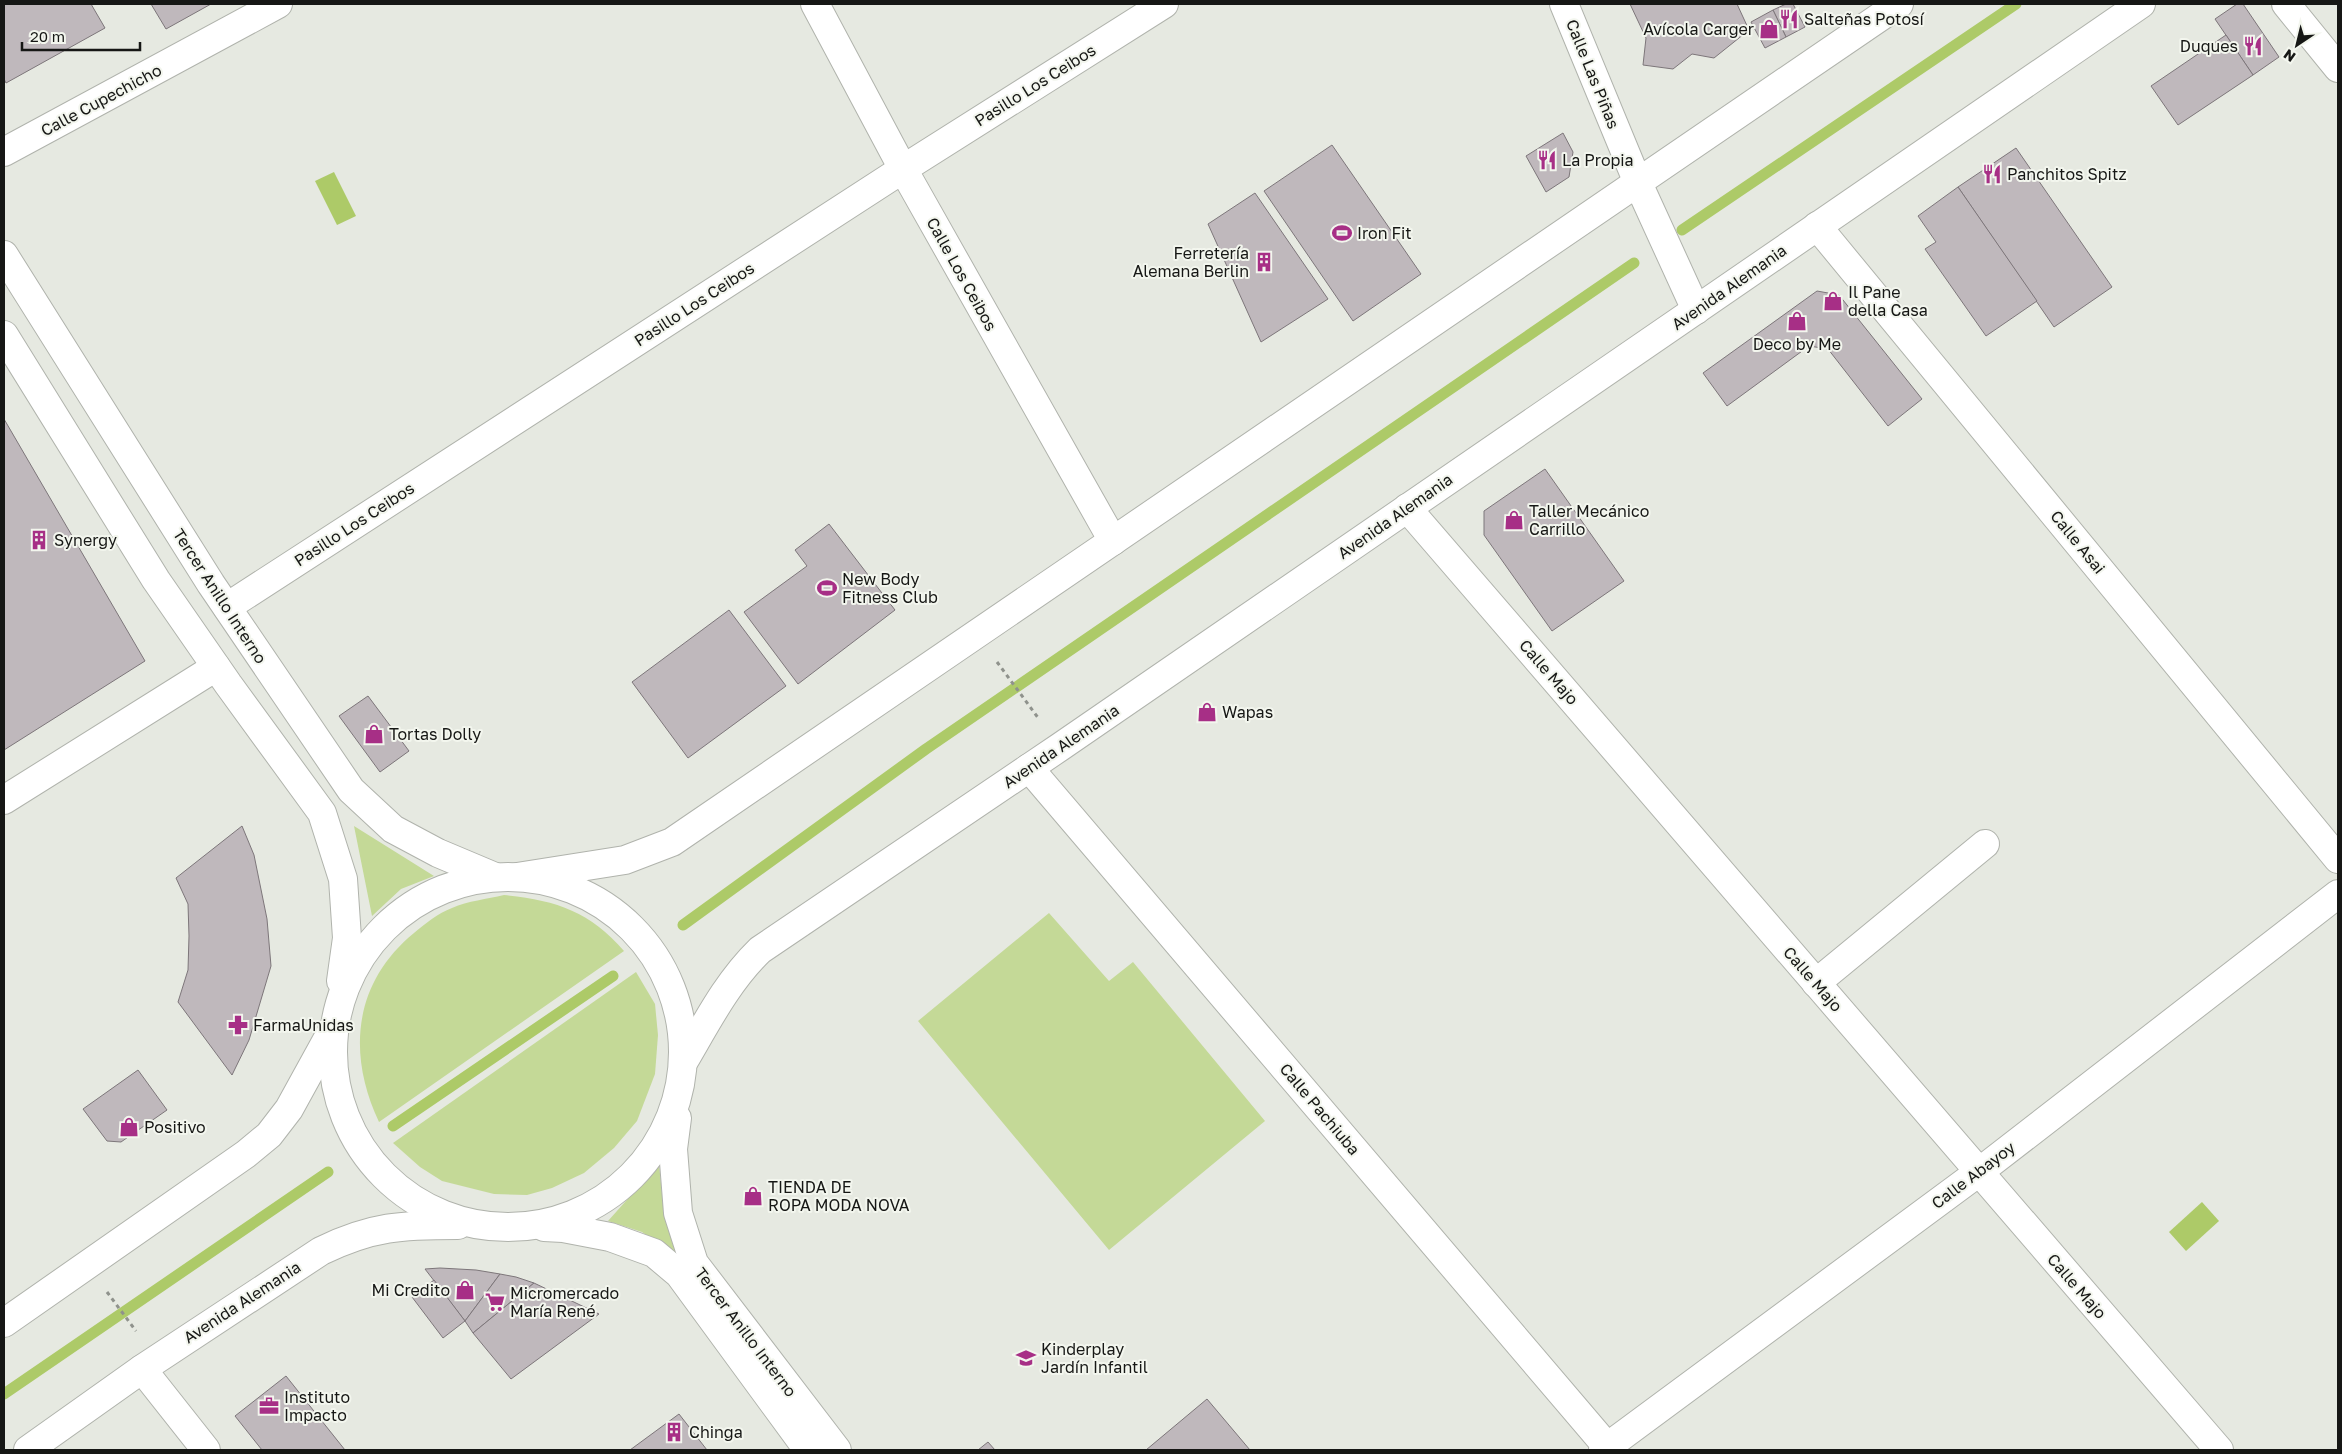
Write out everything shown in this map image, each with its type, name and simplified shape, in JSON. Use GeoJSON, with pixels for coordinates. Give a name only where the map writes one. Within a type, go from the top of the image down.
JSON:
{"type":"FeatureCollection","features":[{"type":"Feature","properties":{"kind":"main road","name":"Calle Cupechicho"},"geometry":{"type":"LineString","coordinates":[[4,152],[278,4]]}},
{"type":"Feature","properties":{"kind":"main road","name":"Calle Los Ceibos"},"geometry":{"type":"LineString","coordinates":[[816,4],[903,169],[1113,542]]}},
{"type":"Feature","properties":{"kind":"main road","name":"Pasillo Los Ceibos"},"geometry":{"type":"LineString","coordinates":[[227,607],[903,169],[1164,4]]}},
{"type":"Feature","properties":{"kind":"main road","name":"Calle Las Piñas"},"geometry":{"type":"LineString","coordinates":[[1564,4],[1638,183],[1696,310]]}},
{"type":"Feature","properties":{"kind":"main road"},"geometry":{"type":"LineString","coordinates":[[338,1002],[355,964],[381,929],[414,902],[453,884],[625,860],[672,842],[1899,4]]}},
{"type":"Feature","properties":{"kind":"main road","name":"Avenida Alemania"},"geometry":{"type":"LineString","coordinates":[[683,1073],[728,986],[740,968],[760,950],[1029,768],[2140,4]]}},
{"type":"Feature","properties":{"kind":"main road"},"geometry":{"type":"LineString","coordinates":[[2286,4],[2338,68]]}},
{"type":"Feature","properties":{"kind":"main road","name":"Calle Asai"},"geometry":{"type":"LineString","coordinates":[[1817,226],[2338,859]]}},
{"type":"Feature","properties":{"kind":"main road","name":"Tercer Anillo Interno"},"geometry":{"type":"LineString","coordinates":[[4,255],[227,607],[351,790],[393,829],[438,853],[506,877]]}},
{"type":"Feature","properties":{"kind":"main road"},"geometry":{"type":"LineString","coordinates":[[4,335],[156,580],[216,667],[322,813],[343,879],[347,938],[333,1029],[335,1088],[356,1143],[390,1183],[433,1211],[483,1225],[515,1226],[562,1219],[605,1199],[641,1168],[667,1129],[683,1073],[678,1007],[656,956],[618,916],[570,888],[506,877]]}},
{"type":"Feature","properties":{"kind":"main road","name":"Calle Majo"},"geometry":{"type":"LineString","coordinates":[[1407,508],[2219,1450]]}},
{"type":"Feature","properties":{"kind":"main road"},"geometry":{"type":"LineString","coordinates":[[4,800],[216,667]]}},
{"type":"Feature","properties":{"kind":"main road","name":"Calle Pachiuba"},"geometry":{"type":"LineString","coordinates":[[1029,768],[1607,1449]]}},
{"type":"Feature","properties":{"kind":"main road"},"geometry":{"type":"LineString","coordinates":[[1816,983],[1985,844]]}},
{"type":"Feature","properties":{"kind":"main road","name":"Calle Abayoy"},"geometry":{"type":"LineString","coordinates":[[1607,1449],[1979,1172],[2338,894]]}},
{"type":"Feature","properties":{"kind":"main road"},"geometry":{"type":"LineString","coordinates":[[4,1323],[246,1154],[269,1135],[289,1110],[333,1029]]}},
{"type":"Feature","properties":{"kind":"main road","name":"Tercer Anillo Interno"},"geometry":{"type":"LineString","coordinates":[[683,1073],[673,1149],[678,1214],[694,1263],[836,1450]]}},
{"type":"Feature","properties":{"kind":"main road","name":"Avenida Alemania"},"geometry":{"type":"LineString","coordinates":[[28,1450],[142,1369],[290,1270],[348,1238],[375,1230],[406,1226],[483,1225]]}},
{"type":"Feature","properties":{"kind":"main road","name":"Tercer Anillo Interno"},"geometry":{"type":"LineString","coordinates":[[515,1226],[563,1228],[582,1231],[610,1237],[654,1253],[680,1274],[808,1450]]}},
{"type":"Feature","properties":{"kind":"main road"},"geometry":{"type":"LineString","coordinates":[[142,1369],[206,1450]]}},
{"type":"Feature","properties":{"kind":"path"},"geometry":{"type":"LineString","coordinates":[[1000,666],[1026,702]]}},
{"type":"Feature","properties":{"kind":"path"},"geometry":{"type":"LineString","coordinates":[[114,1300],[133,1327]]}},
{"type":"Feature","properties":{"kind":"shaded area"},"geometry":{"type":"Polygon","coordinates":[[[334,172],[356,216],[337,225],[315,181],[334,172]]]}},
{"type":"Feature","properties":{"kind":"shaded area"},"geometry":{"type":"Polygon","coordinates":[[[354,826],[434,876],[401,889],[372,916],[354,826]]]}},
{"type":"Feature","properties":{"kind":"shaded area"},"geometry":{"type":"Polygon","coordinates":[[[504,895],[555,904],[585,917],[611,937],[624,951],[379,1122],[362,1071],[360,1046],[362,1021],[368,997],[378,974],[394,953],[427,922],[447,910],[464,904],[504,895]]]}},
{"type":"Feature","properties":{"kind":"shaded area"},"geometry":{"type":"Polygon","coordinates":[[[1049,913],[1109,981],[1133,962],[1265,1121],[1109,1250],[918,1021],[1049,913]]]}},
{"type":"Feature","properties":{"kind":"shaded area"},"geometry":{"type":"Polygon","coordinates":[[[636,972],[655,1004],[658,1035],[655,1074],[637,1121],[614,1148],[584,1173],[552,1188],[527,1195],[494,1194],[442,1181],[420,1167],[393,1143],[636,972]]]}},
{"type":"Feature","properties":{"kind":"shaded area"},"geometry":{"type":"Polygon","coordinates":[[[659,1164],[664,1214],[677,1257],[642,1232],[608,1221],[659,1164]]]}},
{"type":"Feature","properties":{"kind":"shaded area"},"geometry":{"type":"Polygon","coordinates":[[[2202,1202],[2219,1221],[2186,1251],[2169,1232],[2202,1202]]]}},
{"type":"Feature","properties":{"kind":"building"},"geometry":{"type":"Polygon","coordinates":[[[4,4],[91,4],[105,28],[6,83],[4,79],[4,4]]]}},
{"type":"Feature","properties":{"kind":"building"},"geometry":{"type":"Polygon","coordinates":[[[151,4],[211,4],[166,29],[151,4]]]}},
{"type":"Feature","properties":{"kind":"building"},"geometry":{"type":"Polygon","coordinates":[[[1630,4],[1737,4],[1749,30],[1714,58],[1692,54],[1673,69],[1643,65],[1646,38],[1630,4]]]}},
{"type":"Feature","properties":{"kind":"building","name":"Salteñas Potosí"},"geometry":{"type":"Polygon","coordinates":[[[1786,4],[1793,4],[1805,27],[1786,37],[1773,10],[1786,4]]]}},
{"type":"Feature","properties":{"kind":"building","name":"Duques"},"geometry":{"type":"Polygon","coordinates":[[[2237,4],[2243,4],[2279,57],[2253,75],[2215,19],[2237,4]]]}},
{"type":"Feature","properties":{"kind":"building","name":"Avícola Carger"},"geometry":{"type":"Polygon","coordinates":[[[1773,10],[1786,37],[1765,48],[1751,22],[1773,10]]]}},
{"type":"Feature","properties":{"kind":"building"},"geometry":{"type":"Polygon","coordinates":[[[2226,35],[2253,75],[2178,125],[2151,86],[2226,35]]]}},
{"type":"Feature","properties":{"kind":"building"},"geometry":{"type":"Polygon","coordinates":[[[1563,133],[1573,152],[1569,177],[1546,192],[1526,156],[1563,133]]]}},
{"type":"Feature","properties":{"kind":"building","name":"Iron Fit"},"geometry":{"type":"Polygon","coordinates":[[[1332,145],[1421,274],[1353,321],[1264,191],[1332,145]]]}},
{"type":"Feature","properties":{"kind":"building"},"geometry":{"type":"Polygon","coordinates":[[[2016,148],[2112,287],[2054,327],[1958,187],[2016,148]]]}},
{"type":"Feature","properties":{"kind":"building"},"geometry":{"type":"Polygon","coordinates":[[[1958,187],[2037,301],[1986,336],[1925,249],[1936,242],[1918,216],[1958,187]]]}},
{"type":"Feature","properties":{"kind":"building","name":"Ferretería Alemana Berlin"},"geometry":{"type":"Polygon","coordinates":[[[1255,193],[1328,299],[1261,342],[1208,224],[1255,193]]]}},
{"type":"Feature","properties":{"kind":"building"},"geometry":{"type":"Polygon","coordinates":[[[1817,291],[1839,295],[1922,399],[1888,426],[1828,349],[1809,346],[1727,406],[1703,373],[1817,291]]]}},
{"type":"Feature","properties":{"kind":"building","name":"Synergy"},"geometry":{"type":"Polygon","coordinates":[[[4,419],[145,661],[4,750],[4,419]]]}},
{"type":"Feature","properties":{"kind":"building"},"geometry":{"type":"Polygon","coordinates":[[[1545,469],[1624,581],[1552,631],[1484,535],[1484,511],[1545,469]]]}},
{"type":"Feature","properties":{"kind":"building","name":"New Body Fitness Club"},"geometry":{"type":"Polygon","coordinates":[[[829,524],[895,610],[798,684],[744,612],[807,566],[795,550],[829,524]]]}},
{"type":"Feature","properties":{"kind":"building"},"geometry":{"type":"Polygon","coordinates":[[[729,610],[786,686],[688,758],[632,682],[729,610]]]}},
{"type":"Feature","properties":{"kind":"building","name":"Tortas Dolly"},"geometry":{"type":"Polygon","coordinates":[[[368,696],[409,751],[380,772],[339,716],[368,696]]]}},
{"type":"Feature","properties":{"kind":"building"},"geometry":{"type":"Polygon","coordinates":[[[242,826],[254,855],[267,919],[271,966],[249,1040],[232,1075],[178,1002],[188,970],[189,936],[188,904],[176,878],[242,826]]]}},
{"type":"Feature","properties":{"kind":"building"},"geometry":{"type":"Polygon","coordinates":[[[138,1070],[167,1110],[121,1142],[107,1141],[83,1109],[138,1070]]]}},
{"type":"Feature","properties":{"kind":"building","name":"Mi Credito"},"geometry":{"type":"Polygon","coordinates":[[[425,1269],[476,1270],[500,1274],[465,1321],[425,1269]]]}},
{"type":"Feature","properties":{"kind":"building","name":"Micromercado María René"},"geometry":{"type":"Polygon","coordinates":[[[500,1274],[534,1283],[473,1333],[465,1321],[500,1274]]]}},
{"type":"Feature","properties":{"kind":"building"},"geometry":{"type":"Polygon","coordinates":[[[434,1280],[465,1321],[443,1338],[412,1297],[434,1280]]]}},
{"type":"Feature","properties":{"kind":"building"},"geometry":{"type":"Polygon","coordinates":[[[534,1283],[599,1314],[511,1379],[473,1333],[534,1283]]]}},
{"type":"Feature","properties":{"kind":"building"},"geometry":{"type":"Polygon","coordinates":[[[286,1376],[345,1450],[262,1450],[235,1416],[286,1376]]]}},
{"type":"Feature","properties":{"kind":"building"},"geometry":{"type":"Polygon","coordinates":[[[1207,1399],[1250,1450],[1146,1450],[1207,1399]]]}},
{"type":"Feature","properties":{"kind":"building","name":"Chinga"},"geometry":{"type":"Polygon","coordinates":[[[679,1414],[707,1450],[630,1450],[679,1414]]]}},
{"type":"Feature","properties":{"kind":"building"},"geometry":{"type":"Polygon","coordinates":[[[988,1442],[995,1450],[978,1450],[988,1442]]]}},
{"type":"Feature","properties":{"kind":"waterway"},"geometry":{"type":"LineString","coordinates":[[1682,230],[2016,4]]}},
{"type":"Feature","properties":{"kind":"waterway"},"geometry":{"type":"LineString","coordinates":[[683,925],[926,749],[1634,263]]}},
{"type":"Feature","properties":{"kind":"waterway"},"geometry":{"type":"LineString","coordinates":[[393,1126],[613,976]]}},
{"type":"Feature","properties":{"kind":"waterway"},"geometry":{"type":"LineString","coordinates":[[4,1394],[328,1172]]}},
{"type":"Feature","properties":{"kind":"place","name":"Salteñas Potosí"},"geometry":{"type":"Point","coordinates":[1789,19]}},
{"type":"Feature","properties":{"kind":"place","name":"Avícola Carger"},"geometry":{"type":"Point","coordinates":[1769,29]}},
{"type":"Feature","properties":{"kind":"place","name":"Duques"},"geometry":{"type":"Point","coordinates":[2253,46]}},
{"type":"Feature","properties":{"kind":"place","name":"La Propia"},"geometry":{"type":"Point","coordinates":[1547,160]}},
{"type":"Feature","properties":{"kind":"place","name":"Panchitos Spitz"},"geometry":{"type":"Point","coordinates":[1992,174]}},
{"type":"Feature","properties":{"kind":"place","name":"Iron Fit"},"geometry":{"type":"Point","coordinates":[1342,233]}},
{"type":"Feature","properties":{"kind":"place","name":"Ferretería Alemana Berlin"},"geometry":{"type":"Point","coordinates":[1264,262]}},
{"type":"Feature","properties":{"kind":"place","name":"Il Pane della Casa"},"geometry":{"type":"Point","coordinates":[1833,301]}},
{"type":"Feature","properties":{"kind":"place","name":"Deco by Me"},"geometry":{"type":"Point","coordinates":[1797,321]}},
{"type":"Feature","properties":{"kind":"place","name":"Taller Mecánico Carrillo"},"geometry":{"type":"Point","coordinates":[1514,520]}},
{"type":"Feature","properties":{"kind":"place","name":"Synergy"},"geometry":{"type":"Point","coordinates":[39,540]}},
{"type":"Feature","properties":{"kind":"place","name":"New Body Fitness Club"},"geometry":{"type":"Point","coordinates":[827,588]}},
{"type":"Feature","properties":{"kind":"place","name":"Wapas"},"geometry":{"type":"Point","coordinates":[1207,712]}},
{"type":"Feature","properties":{"kind":"place","name":"Tortas Dolly"},"geometry":{"type":"Point","coordinates":[374,734]}},
{"type":"Feature","properties":{"kind":"place","name":"FarmaUnidas"},"geometry":{"type":"Point","coordinates":[238,1025]}},
{"type":"Feature","properties":{"kind":"place","name":"Positivo"},"geometry":{"type":"Point","coordinates":[129,1127]}},
{"type":"Feature","properties":{"kind":"place","name":"TIENDA DE ROPA MODA NOVA"},"geometry":{"type":"Point","coordinates":[753,1196]}},
{"type":"Feature","properties":{"kind":"place","name":"Mi Credito"},"geometry":{"type":"Point","coordinates":[465,1290]}},
{"type":"Feature","properties":{"kind":"place","name":"Micromercado María René"},"geometry":{"type":"Point","coordinates":[495,1302]}},
{"type":"Feature","properties":{"kind":"place","name":"Kinderplay Jardín Infantil"},"geometry":{"type":"Point","coordinates":[1026,1358]}},
{"type":"Feature","properties":{"kind":"place","name":"Instituto Impacto"},"geometry":{"type":"Point","coordinates":[269,1406]}},
{"type":"Feature","properties":{"kind":"place","name":"Chinga"},"geometry":{"type":"Point","coordinates":[674,1432]}}]}
